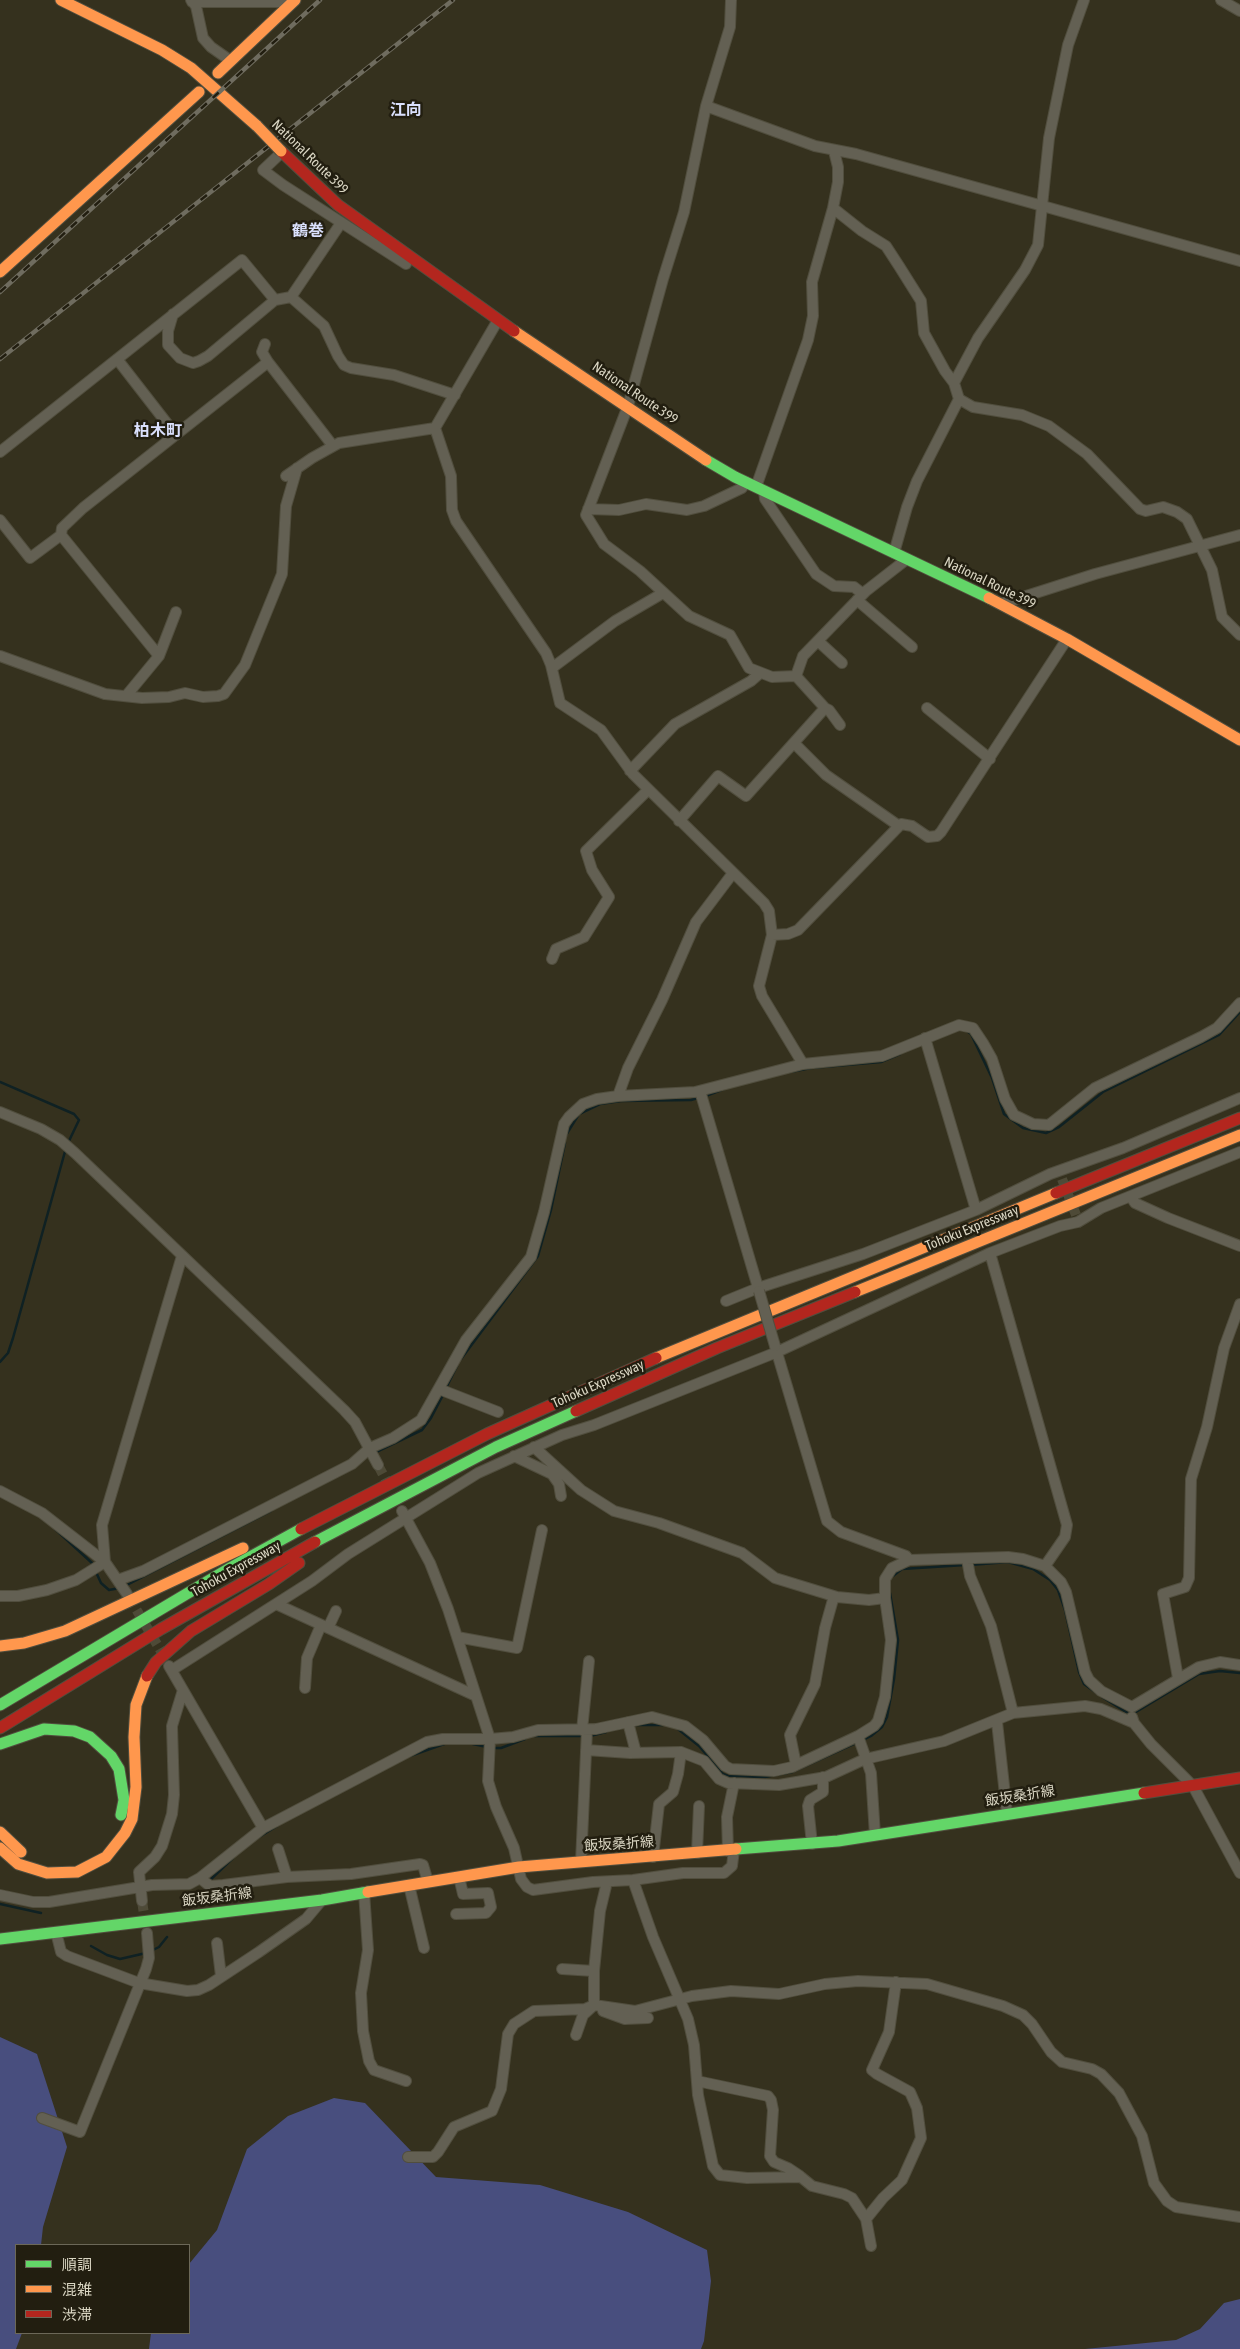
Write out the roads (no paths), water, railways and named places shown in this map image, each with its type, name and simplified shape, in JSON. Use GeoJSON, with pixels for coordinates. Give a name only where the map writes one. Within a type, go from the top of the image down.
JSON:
{"type":"FeatureCollection","features":[{"type":"Feature","properties":{"kind":"main road","name":"National Route 399"},"geometry":{"type":"LineString","coordinates":[[61,0],[162,50],[191,68],[257,126],[338,206],[498,320],[706,459],[756,487],[1001,604],[1067,639],[1240,740]]}},
{"type":"Feature","properties":{"kind":"main road"},"geometry":{"type":"LineString","coordinates":[[218,73],[294,1]]}},
{"type":"Feature","properties":{"kind":"main road"},"geometry":{"type":"LineString","coordinates":[[0,272],[199,92]]}},
{"type":"Feature","properties":{"kind":"main road","name":"Tohoku Expressway"},"geometry":{"type":"LineString","coordinates":[[0,1705],[230,1568],[428,1463],[611,1377],[691,1342],[1240,1118]]}},
{"type":"Feature","properties":{"kind":"main road","name":"Tohoku Expressway"},"geometry":{"type":"LineString","coordinates":[[0,1728],[161,1630],[377,1508],[540,1426],[716,1348],[1240,1135]]}},
{"type":"Feature","properties":{"kind":"main road"},"geometry":{"type":"LineString","coordinates":[[0,1646],[24,1643],[66,1631],[428,1463]]}},
{"type":"Feature","properties":{"kind":"main road"},"geometry":{"type":"LineString","coordinates":[[0,1848],[18,1864],[32,1870],[62,1874],[77,1872],[92,1866],[106,1857],[125,1833],[132,1819],[136,1787],[134,1737],[136,1704],[146,1677],[156,1662],[191,1631],[269,1584],[377,1508]]}},
{"type":"Feature","properties":{"kind":"main road"},"geometry":{"type":"LineString","coordinates":[[0,1744],[44,1729],[74,1731],[90,1737],[106,1750],[119,1769],[123,1784],[124,1800],[118,1822],[106,1842],[86,1857],[74,1861],[50,1863],[36,1860],[15,1848],[0,1832]]}},
{"type":"Feature","properties":{"kind":"main road","name":"飯坂桑折線"},"geometry":{"type":"LineString","coordinates":[[0,1939],[322,1900],[519,1867],[812,1844],[1240,1778]]}},
{"type":"Feature","properties":{"kind":"street"},"geometry":{"type":"LineString","coordinates":[[731,0],[728,36],[706,106],[684,212],[663,279],[628,406],[586,515],[604,544],[640,571],[689,616],[726,632],[732,638],[749,668],[759,674],[783,678],[796,676]]}},
{"type":"Feature","properties":{"kind":"street"},"geometry":{"type":"LineString","coordinates":[[954,383],[978,338],[1025,270],[1038,245],[1049,138],[1066,54],[1084,0]]}},
{"type":"Feature","properties":{"kind":"street"},"geometry":{"type":"LineString","coordinates":[[1221,0],[1240,11]]}},
{"type":"Feature","properties":{"kind":"street"},"geometry":{"type":"LineString","coordinates":[[192,1],[294,1]]}},
{"type":"Feature","properties":{"kind":"street"},"geometry":{"type":"LineString","coordinates":[[192,1],[196,6],[203,38],[230,60]]}},
{"type":"Feature","properties":{"kind":"street"},"geometry":{"type":"LineString","coordinates":[[706,106],[815,146],[856,154],[946,181],[1041,204],[1240,261]]}},
{"type":"Feature","properties":{"kind":"street"},"geometry":{"type":"LineString","coordinates":[[756,487],[808,340],[813,316],[812,282],[833,208],[838,182],[838,167],[834,151]]}},
{"type":"Feature","properties":{"kind":"street"},"geometry":{"type":"LineString","coordinates":[[282,152],[263,170],[454,298],[473,302]]}},
{"type":"Feature","properties":{"kind":"street"},"geometry":{"type":"LineString","coordinates":[[833,208],[862,231],[886,246],[895,259],[921,301],[924,333],[930,347],[954,383],[959,399],[973,407],[1022,415],[1049,426],[1087,454],[1140,509],[1146,511],[1163,507],[1177,512],[1187,519],[1202,546],[1212,570],[1222,617],[1240,635]]}},
{"type":"Feature","properties":{"kind":"street"},"geometry":{"type":"LineString","coordinates":[[173,314],[168,331],[168,344],[180,358],[193,363],[208,356],[275,300],[291,297],[341,222]]}},
{"type":"Feature","properties":{"kind":"street"},"geometry":{"type":"LineString","coordinates":[[0,452],[242,260],[275,300]]}},
{"type":"Feature","properties":{"kind":"street"},"geometry":{"type":"LineString","coordinates":[[291,297],[324,326],[344,365],[394,375],[455,395]]}},
{"type":"Feature","properties":{"kind":"street"},"geometry":{"type":"LineString","coordinates":[[435,428],[498,320]]}},
{"type":"Feature","properties":{"kind":"street"},"geometry":{"type":"LineString","coordinates":[[265,344],[262,352],[268,362],[333,446]]}},
{"type":"Feature","properties":{"kind":"street"},"geometry":{"type":"LineString","coordinates":[[117,359],[176,435]]}},
{"type":"Feature","properties":{"kind":"street"},"geometry":{"type":"LineString","coordinates":[[0,520],[30,558],[61,535],[62,528],[83,508],[268,362]]}},
{"type":"Feature","properties":{"kind":"street"},"geometry":{"type":"LineString","coordinates":[[894,553],[907,507],[917,481],[959,399]]}},
{"type":"Feature","properties":{"kind":"street"},"geometry":{"type":"LineString","coordinates":[[286,476],[333,446],[361,438],[435,428]]}},
{"type":"Feature","properties":{"kind":"street"},"geometry":{"type":"LineString","coordinates":[[435,428],[452,476],[452,510],[456,521],[546,653],[552,668],[560,703],[601,730],[630,771],[764,903],[770,918],[772,935],[760,986],[762,996],[803,1064]]}},
{"type":"Feature","properties":{"kind":"street"},"geometry":{"type":"LineString","coordinates":[[0,656],[96,691],[142,698],[169,697],[185,693],[218,696],[224,694],[245,665],[282,574],[286,506],[297,468]]}},
{"type":"Feature","properties":{"kind":"street"},"geometry":{"type":"LineString","coordinates":[[588,509],[619,510],[646,504],[687,510],[704,506],[742,488],[756,487]]}},
{"type":"Feature","properties":{"kind":"street"},"geometry":{"type":"LineString","coordinates":[[756,487],[816,574],[834,586],[854,587],[860,597],[912,647]]}},
{"type":"Feature","properties":{"kind":"street"},"geometry":{"type":"LineString","coordinates":[[61,535],[159,656]]}},
{"type":"Feature","properties":{"kind":"street"},"geometry":{"type":"LineString","coordinates":[[1001,604],[1095,574],[1240,535]]}},
{"type":"Feature","properties":{"kind":"street"},"geometry":{"type":"LineString","coordinates":[[796,676],[803,656],[860,597],[907,559]]}},
{"type":"Feature","properties":{"kind":"street"},"geometry":{"type":"LineString","coordinates":[[552,668],[615,621],[663,593]]}},
{"type":"Feature","properties":{"kind":"street"},"geometry":{"type":"LineString","coordinates":[[126,696],[159,656],[176,612]]}},
{"type":"Feature","properties":{"kind":"street"},"geometry":{"type":"LineString","coordinates":[[772,935],[788,934],[798,930],[899,826],[907,824],[928,837],[937,836],[954,814],[1067,639]]}},
{"type":"Feature","properties":{"kind":"street"},"geometry":{"type":"LineString","coordinates":[[818,641],[842,663]]}},
{"type":"Feature","properties":{"kind":"street"},"geometry":{"type":"LineString","coordinates":[[630,771],[675,724],[751,681],[759,674]]}},
{"type":"Feature","properties":{"kind":"street"},"geometry":{"type":"LineString","coordinates":[[796,676],[829,710],[840,725]]}},
{"type":"Feature","properties":{"kind":"street"},"geometry":{"type":"LineString","coordinates":[[679,821],[718,776],[746,796],[825,708]]}},
{"type":"Feature","properties":{"kind":"street"},"geometry":{"type":"LineString","coordinates":[[927,708],[990,759]]}},
{"type":"Feature","properties":{"kind":"street"},"geometry":{"type":"LineString","coordinates":[[794,743],[826,775],[899,826]]}},
{"type":"Feature","properties":{"kind":"street"},"geometry":{"type":"LineString","coordinates":[[552,959],[556,949],[584,937],[609,897],[592,870],[586,851],[648,790]]}},
{"type":"Feature","properties":{"kind":"street"},"geometry":{"type":"LineString","coordinates":[[618,1096],[628,1068],[662,1000],[696,922],[733,873]]}},
{"type":"Feature","properties":{"kind":"street"},"geometry":{"type":"LineString","coordinates":[[0,1491],[42,1513],[98,1568],[123,1587],[143,1571],[373,1455],[422,1420],[443,1390],[466,1340],[531,1256],[544,1212],[562,1132],[568,1117],[583,1104],[597,1099],[618,1096],[702,1095],[740,1079],[803,1064],[882,1056],[927,1042],[959,1024],[973,1028],[992,1058],[1005,1099],[1014,1114],[1033,1124],[1049,1125],[1095,1088],[1217,1028],[1240,1003]]}},
{"type":"Feature","properties":{"kind":"street"},"geometry":{"type":"LineString","coordinates":[[927,1042],[976,1210]]}},
{"type":"Feature","properties":{"kind":"street"},"geometry":{"type":"LineString","coordinates":[[702,1095],[827,1521],[842,1532],[906,1556],[909,1560]]}},
{"type":"Feature","properties":{"kind":"street"},"geometry":{"type":"LineString","coordinates":[[726,1301],[863,1254],[976,1210],[1240,1098]]}},
{"type":"Feature","properties":{"kind":"street"},"geometry":{"type":"LineString","coordinates":[[0,1112],[41,1129],[60,1140],[344,1410],[355,1422],[373,1455]]}},
{"type":"Feature","properties":{"kind":"street"},"geometry":{"type":"LineString","coordinates":[[263,1828],[171,1667],[312,1581],[404,1515],[478,1473],[534,1447],[776,1349],[990,1253],[1240,1152]]}},
{"type":"Feature","properties":{"kind":"street"},"geometry":{"type":"LineString","coordinates":[[1131,1197],[1135,1203],[1168,1218],[1240,1246]]}},
{"type":"Feature","properties":{"kind":"street"},"geometry":{"type":"LineString","coordinates":[[990,1253],[1067,1526],[1065,1537],[1045,1566]]}},
{"type":"Feature","properties":{"kind":"street"},"geometry":{"type":"LineString","coordinates":[[98,1568],[105,1512],[182,1256]]}},
{"type":"Feature","properties":{"kind":"street"},"geometry":{"type":"LineString","coordinates":[[1178,1678],[1163,1594],[1185,1587],[1188,1578],[1191,1479],[1207,1427],[1224,1348],[1240,1304]]}},
{"type":"Feature","properties":{"kind":"street"},"geometry":{"type":"LineString","coordinates":[[443,1390],[498,1412]]}},
{"type":"Feature","properties":{"kind":"street"},"geometry":{"type":"LineString","coordinates":[[534,1447],[581,1490],[614,1511],[659,1522],[742,1553],[756,1566],[775,1578],[834,1596],[869,1600],[885,1598]]}},
{"type":"Feature","properties":{"kind":"street"},"geometry":{"type":"LineString","coordinates":[[514,1456],[552,1474],[560,1484],[561,1496]]}},
{"type":"Feature","properties":{"kind":"street"},"geometry":{"type":"LineString","coordinates":[[404,1515],[430,1563],[457,1637],[476,1696],[489,1746],[488,1781],[496,1808],[514,1848],[524,1883],[533,1890],[683,1873],[724,1873],[732,1866],[727,1817],[730,1777],[725,1766],[703,1740],[685,1726],[652,1717],[629,1726],[586,1736]]}},
{"type":"Feature","properties":{"kind":"street"},"geometry":{"type":"LineString","coordinates":[[457,1637],[517,1648],[542,1530]]}},
{"type":"Feature","properties":{"kind":"street"},"geometry":{"type":"LineString","coordinates":[[0,1895],[33,1902],[49,1902],[152,1885],[189,1884],[200,1878],[263,1828],[427,1742],[456,1738],[489,1746],[538,1730],[586,1736],[636,1753],[681,1752],[704,1761],[719,1779],[774,1771],[796,1765],[860,1740],[878,1721],[885,1698],[891,1640],[885,1598],[885,1579],[888,1572],[901,1562],[909,1560],[968,1564],[1014,1558],[1045,1566],[1061,1582],[1066,1592],[1085,1672],[1089,1680],[1132,1715],[1151,1744],[1193,1786],[1240,1873]]}},
{"type":"Feature","properties":{"kind":"street"},"geometry":{"type":"LineString","coordinates":[[968,1564],[991,1626],[1013,1714]]}},
{"type":"Feature","properties":{"kind":"street"},"geometry":{"type":"LineString","coordinates":[[0,1596],[18,1596],[48,1590],[76,1580],[98,1568]]}},
{"type":"Feature","properties":{"kind":"street"},"geometry":{"type":"LineString","coordinates":[[796,1765],[790,1735],[815,1684],[825,1628],[834,1596]]}},
{"type":"Feature","properties":{"kind":"street"},"geometry":{"type":"LineString","coordinates":[[276,1604],[476,1696]]}},
{"type":"Feature","properties":{"kind":"street"},"geometry":{"type":"LineString","coordinates":[[306,1688],[307,1658],[336,1611]]}},
{"type":"Feature","properties":{"kind":"street"},"geometry":{"type":"LineString","coordinates":[[581,1862],[589,1661]]}},
{"type":"Feature","properties":{"kind":"street"},"geometry":{"type":"LineString","coordinates":[[730,1777],[779,1785],[823,1777],[865,1759],[944,1741],[997,1722],[1013,1714],[1085,1706],[1132,1715],[1178,1678],[1199,1667],[1220,1662],[1240,1665]]}},
{"type":"Feature","properties":{"kind":"street"},"geometry":{"type":"LineString","coordinates":[[142,1901],[139,1872],[155,1857],[162,1846],[172,1814],[174,1795],[172,1726],[183,1690]]}},
{"type":"Feature","properties":{"kind":"street"},"geometry":{"type":"LineString","coordinates":[[997,1722],[1007,1813]]}},
{"type":"Feature","properties":{"kind":"street"},"geometry":{"type":"LineString","coordinates":[[629,1726],[636,1753]]}},
{"type":"Feature","properties":{"kind":"street"},"geometry":{"type":"LineString","coordinates":[[860,1740],[871,1773],[872,1818],[875,1835]]}},
{"type":"Feature","properties":{"kind":"street"},"geometry":{"type":"LineString","coordinates":[[652,1857],[659,1804],[673,1792],[681,1752]]}},
{"type":"Feature","properties":{"kind":"street"},"geometry":{"type":"LineString","coordinates":[[812,1844],[808,1806],[810,1800],[823,1792],[823,1777]]}},
{"type":"Feature","properties":{"kind":"street"},"geometry":{"type":"LineString","coordinates":[[697,1853],[699,1806]]}},
{"type":"Feature","properties":{"kind":"street"},"geometry":{"type":"LineString","coordinates":[[278,1849],[287,1877]]}},
{"type":"Feature","properties":{"kind":"street"},"geometry":{"type":"LineString","coordinates":[[200,1878],[210,1886],[287,1877],[351,1874],[420,1864],[423,1865],[428,1882]]}},
{"type":"Feature","properties":{"kind":"street"},"geometry":{"type":"LineString","coordinates":[[456,1914],[486,1913],[491,1907],[488,1893],[463,1894],[459,1877]]}},
{"type":"Feature","properties":{"kind":"street"},"geometry":{"type":"LineString","coordinates":[[633,1880],[690,2028],[698,2096],[713,2166],[720,2175],[747,2178],[801,2177]]}},
{"type":"Feature","properties":{"kind":"street"},"geometry":{"type":"LineString","coordinates":[[576,2035],[583,2015],[594,2004],[594,1971],[600,1911],[608,1882]]}},
{"type":"Feature","properties":{"kind":"street"},"geometry":{"type":"LineString","coordinates":[[409,1885],[424,1948]]}},
{"type":"Feature","properties":{"kind":"street"},"geometry":{"type":"LineString","coordinates":[[364,1892],[368,1950],[361,1993],[363,2031],[369,2061],[374,2070],[406,2081]]}},
{"type":"Feature","properties":{"kind":"street"},"geometry":{"type":"LineString","coordinates":[[56,1932],[62,1952],[67,1956],[139,1984],[187,1992],[198,1990],[221,1976],[306,1919],[322,1900]]}},
{"type":"Feature","properties":{"kind":"street"},"geometry":{"type":"LineString","coordinates":[[42,2118],[80,2132],[150,1958],[147,1933]]}},
{"type":"Feature","properties":{"kind":"street"},"geometry":{"type":"LineString","coordinates":[[217,1943],[221,1976]]}},
{"type":"Feature","properties":{"kind":"street"},"geometry":{"type":"LineString","coordinates":[[562,1969],[594,1971]]}},
{"type":"Feature","properties":{"kind":"street"},"geometry":{"type":"LineString","coordinates":[[408,2157],[432,2157],[438,2152],[454,2126],[492,2111],[501,2089],[508,2034],[514,2024],[534,2010],[585,2009],[594,2004],[635,2010],[679,1998],[731,1991],[779,1994],[825,1984],[858,1981],[927,1984],[947,1988],[1023,2015],[1032,2024],[1051,2052],[1062,2062],[1092,2069],[1101,2074],[1119,2092],[1142,2136],[1154,2184],[1167,2201],[1176,2207],[1240,2217]]}},
{"type":"Feature","properties":{"kind":"street"},"geometry":{"type":"LineString","coordinates":[[866,2220],[883,2198],[902,2180],[921,2138],[917,2108],[910,2092],[872,2070],[888,2032],[896,1982]]}},
{"type":"Feature","properties":{"kind":"street"},"geometry":{"type":"LineString","coordinates":[[594,2004],[603,2011],[625,2019],[648,2018]]}},
{"type":"Feature","properties":{"kind":"street"},"geometry":{"type":"LineString","coordinates":[[697,2081],[768,2096],[773,2110],[770,2156],[774,2162],[788,2168],[812,2186],[844,2194],[852,2198],[866,2220],[871,2246]]}},
{"type":"Feature","properties":{"kind":"waterway"},"geometry":{"type":"LineString","coordinates":[[967,1031],[971,1034],[992,1078],[1004,1114],[1023,1128],[1046,1133],[1059,1127],[1103,1092],[1219,1035],[1240,1012]]}},
{"type":"Feature","properties":{"kind":"waterway"},"geometry":{"type":"LineString","coordinates":[[790,1072],[811,1068],[881,1062],[900,1054]]}},
{"type":"Feature","properties":{"kind":"waterway"},"geometry":{"type":"LineString","coordinates":[[0,1082],[74,1114],[79,1120],[68,1143]]}},
{"type":"Feature","properties":{"kind":"waterway"},"geometry":{"type":"LineString","coordinates":[[703,1097],[724,1089]]}},
{"type":"Feature","properties":{"kind":"waterway"},"geometry":{"type":"LineString","coordinates":[[566,1135],[579,1114],[600,1104],[621,1101],[691,1100],[698,1098]]}},
{"type":"Feature","properties":{"kind":"waterway"},"geometry":{"type":"LineString","coordinates":[[461,1359],[538,1256],[551,1210],[565,1143]]}},
{"type":"Feature","properties":{"kind":"waterway"},"geometry":{"type":"LineString","coordinates":[[0,1362],[8,1353],[13,1338],[66,1148]]}},
{"type":"Feature","properties":{"kind":"waterway"},"geometry":{"type":"LineString","coordinates":[[446,1388],[457,1366]]}},
{"type":"Feature","properties":{"kind":"waterway"},"geometry":{"type":"LineString","coordinates":[[374,1453],[422,1430],[431,1418],[444,1393]]}},
{"type":"Feature","properties":{"kind":"waterway"},"geometry":{"type":"LineString","coordinates":[[125,1586],[271,1511]]}},
{"type":"Feature","properties":{"kind":"waterway"},"geometry":{"type":"LineString","coordinates":[[55,1529],[94,1567]]}},
{"type":"Feature","properties":{"kind":"waterway"},"geometry":{"type":"LineString","coordinates":[[970,1565],[1008,1562],[1033,1569],[1050,1580],[1058,1590],[1065,1610],[1079,1672],[1084,1684],[1098,1694]]}},
{"type":"Feature","properties":{"kind":"waterway"},"geometry":{"type":"LineString","coordinates":[[893,1576],[902,1569],[965,1565]]}},
{"type":"Feature","properties":{"kind":"waterway"},"geometry":{"type":"LineString","coordinates":[[96,1572],[101,1583],[109,1590],[120,1588]]}},
{"type":"Feature","properties":{"kind":"waterway"},"geometry":{"type":"LineString","coordinates":[[863,1740],[882,1727],[887,1717],[894,1679],[898,1640],[890,1593]]}},
{"type":"Feature","properties":{"kind":"waterway"},"geometry":{"type":"LineString","coordinates":[[1102,1697],[1131,1715],[1199,1674],[1220,1671],[1240,1673]]}},
{"type":"Feature","properties":{"kind":"waterway"},"geometry":{"type":"LineString","coordinates":[[636,1725],[663,1725]]}},
{"type":"Feature","properties":{"kind":"waterway"},"geometry":{"type":"LineString","coordinates":[[678,1729],[699,1746],[723,1774],[728,1776],[765,1777],[792,1772],[858,1742]]}},
{"type":"Feature","properties":{"kind":"waterway"},"geometry":{"type":"LineString","coordinates":[[590,1736],[606,1732]]}},
{"type":"Feature","properties":{"kind":"waterway"},"geometry":{"type":"LineString","coordinates":[[535,1736],[584,1736]]}},
{"type":"Feature","properties":{"kind":"waterway"},"geometry":{"type":"LineString","coordinates":[[492,1748],[501,1748],[525,1739]]}},
{"type":"Feature","properties":{"kind":"waterway"},"geometry":{"type":"LineString","coordinates":[[410,1756],[447,1743]]}},
{"type":"Feature","properties":{"kind":"waterway"},"geometry":{"type":"LineString","coordinates":[[473,1744],[487,1747]]}},
{"type":"Feature","properties":{"kind":"waterway"},"geometry":{"type":"LineString","coordinates":[[256,1839],[277,1826]]}},
{"type":"Feature","properties":{"kind":"waterway"},"geometry":{"type":"LineString","coordinates":[[208,1882],[233,1858]]}},
{"type":"Feature","properties":{"kind":"waterway"},"geometry":{"type":"LineString","coordinates":[[0,1904],[41,1913]]}},
{"type":"Feature","properties":{"kind":"waterway"},"geometry":{"type":"LineString","coordinates":[[151,1951],[159,1947],[167,1937]]}},
{"type":"Feature","properties":{"kind":"waterway"},"geometry":{"type":"LineString","coordinates":[[91,1946],[107,1955],[120,1959],[146,1953]]}},
{"type":"Feature","properties":{"kind":"tunnel"},"geometry":{"type":"LineString","coordinates":[[1062,1179],[1076,1215]]}},
{"type":"Feature","properties":{"kind":"tunnel"},"geometry":{"type":"LineString","coordinates":[[378,1465],[390,1488]]}},
{"type":"Feature","properties":{"kind":"tunnel"},"geometry":{"type":"LineString","coordinates":[[129,1597],[165,1658]]}},
{"type":"Feature","properties":{"kind":"tunnel"},"geometry":{"type":"LineString","coordinates":[[142,1901],[146,1927]]}},
{"type":"Feature","properties":{"kind":"railway"},"geometry":{"type":"LineString","coordinates":[[0,292],[320,0]]}},
{"type":"Feature","properties":{"kind":"railway"},"geometry":{"type":"LineString","coordinates":[[0,359],[453,0]]}},
{"type":"Feature","properties":{"kind":"district","name":"江向"},"geometry":{"type":"Point","coordinates":[406,110]}},
{"type":"Feature","properties":{"kind":"district","name":"鶴巻"},"geometry":{"type":"Point","coordinates":[308,231]}},
{"type":"Feature","properties":{"kind":"district","name":"柏木町"},"geometry":{"type":"Point","coordinates":[158,431]}}]}
